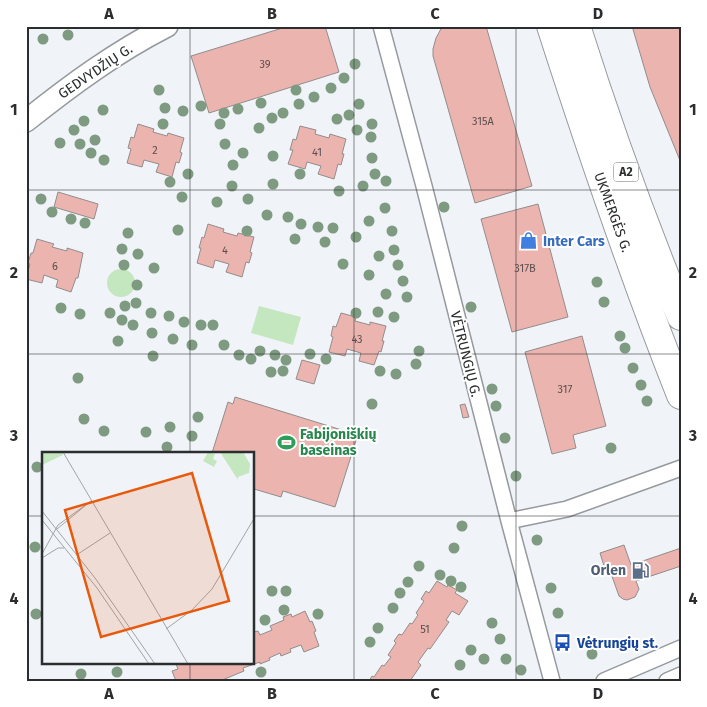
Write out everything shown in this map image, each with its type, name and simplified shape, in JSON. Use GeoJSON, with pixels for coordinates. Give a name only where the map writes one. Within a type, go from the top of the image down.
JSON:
{"type":"FeatureCollection","features":[{"type":"Feature","properties":{"kind":"highway","name":"UKMERGĖS G."},"geometry":{"type":"LineString","coordinates":[[551,26],[595,161],[650,315],[681,395]]}},
{"type":"Feature","properties":{"kind":"highway","name":"UKMERGĖS G."},"geometry":{"type":"LineString","coordinates":[[576,26],[627,176],[681,316]]}},
{"type":"Feature","properties":{"kind":"main road","name":"GEDVYDŽIŲ G."},"geometry":{"type":"LineString","coordinates":[[26,121],[71,85],[115,56],[167,26]]}},
{"type":"Feature","properties":{"kind":"street","name":"VĖTRUNGIŲ G."},"geometry":{"type":"LineString","coordinates":[[381,26],[552,681]]}},
{"type":"Feature","properties":{"kind":"street"},"geometry":{"type":"LineString","coordinates":[[509,521],[567,509],[681,468]]}},
{"type":"Feature","properties":{"kind":"street"},"geometry":{"type":"LineString","coordinates":[[604,681],[681,648]]}},
{"type":"Feature","properties":{"kind":"street"},"geometry":{"type":"LineString","coordinates":[[667,681],[681,675]]}},
{"type":"Feature","properties":{"kind":"green space"},"geometry":{"type":"Polygon","coordinates":[[[121,269],[131,273],[135,283],[131,293],[121,297],[111,293],[107,283],[111,273],[121,269]]]}},
{"type":"Feature","properties":{"kind":"green space"},"geometry":{"type":"Polygon","coordinates":[[[259,306],[301,317],[293,345],[251,333],[259,306]]]}},
{"type":"Feature","properties":{"kind":"building"},"geometry":{"type":"Polygon","coordinates":[[[289,26],[325,26],[339,72],[209,113],[191,56],[289,26]]]}},
{"type":"Feature","properties":{"kind":"building"},"geometry":{"type":"Polygon","coordinates":[[[486,26],[532,186],[475,203],[433,56],[436,38],[442,27],[486,26]]]}},
{"type":"Feature","properties":{"kind":"building"},"geometry":{"type":"Polygon","coordinates":[[[632,26],[681,26],[681,163],[650,87],[632,26]]]}},
{"type":"Feature","properties":{"kind":"building"},"geometry":{"type":"Polygon","coordinates":[[[138,124],[154,129],[153,132],[167,136],[168,133],[184,138],[179,163],[176,162],[172,177],[156,172],[159,164],[144,160],[142,167],[127,163],[131,149],[128,148],[131,137],[134,138],[138,124]]]}},
{"type":"Feature","properties":{"kind":"building"},"geometry":{"type":"Polygon","coordinates":[[[300,126],[316,130],[315,134],[329,138],[330,134],[346,139],[341,165],[338,164],[334,179],[318,174],[321,166],[307,162],[305,169],[288,164],[293,150],[290,150],[293,139],[296,140],[300,126]]]}},
{"type":"Feature","properties":{"kind":"building"},"geometry":{"type":"Polygon","coordinates":[[[58,192],[98,204],[94,219],[54,207],[58,192]]]}},
{"type":"Feature","properties":{"kind":"building"},"geometry":{"type":"Polygon","coordinates":[[[538,204],[568,317],[512,332],[481,219],[538,204]]]}},
{"type":"Feature","properties":{"kind":"building"},"geometry":{"type":"Polygon","coordinates":[[[208,224],[224,229],[223,232],[237,236],[238,233],[254,237],[249,263],[246,262],[242,277],[226,272],[229,264],[215,260],[213,268],[197,263],[202,237],[204,238],[208,224]]]}},
{"type":"Feature","properties":{"kind":"building"},"geometry":{"type":"Polygon","coordinates":[[[37,239],[54,244],[52,247],[67,251],[67,248],[83,253],[78,278],[76,278],[71,292],[56,287],[58,280],[44,275],[42,283],[26,279],[30,264],[28,263],[37,239]]]}},
{"type":"Feature","properties":{"kind":"building"},"geometry":{"type":"Polygon","coordinates":[[[341,313],[356,317],[355,321],[370,325],[370,322],[386,326],[381,352],[379,351],[374,365],[359,361],[361,353],[347,349],[345,356],[329,352],[333,337],[331,336],[333,326],[336,327],[341,313]]]}},
{"type":"Feature","properties":{"kind":"building"},"geometry":{"type":"Polygon","coordinates":[[[582,336],[606,426],[573,435],[576,448],[552,454],[525,352],[582,336]]]}},
{"type":"Feature","properties":{"kind":"building"},"geometry":{"type":"Polygon","coordinates":[[[302,360],[320,365],[314,384],[296,379],[302,360]]]}},
{"type":"Feature","properties":{"kind":"building","name":"Fabijoniškių baseinas"},"geometry":{"type":"Polygon","coordinates":[[[235,397],[345,431],[346,428],[359,431],[335,507],[283,491],[281,497],[255,489],[255,452],[212,452],[228,402],[233,404],[235,397]]]}},
{"type":"Feature","properties":{"kind":"building"},"geometry":{"type":"Polygon","coordinates":[[[465,404],[469,417],[463,418],[460,405],[465,404]]]}},
{"type":"Feature","properties":{"kind":"building","name":"Orlen"},"geometry":{"type":"Polygon","coordinates":[[[624,545],[631,565],[681,548],[681,566],[636,581],[639,589],[635,597],[627,600],[623,599],[619,596],[608,565],[604,566],[600,553],[624,545]]]}},
{"type":"Feature","properties":{"kind":"building"},"geometry":{"type":"Polygon","coordinates":[[[437,581],[457,590],[455,593],[468,601],[459,615],[452,611],[446,620],[449,622],[430,649],[428,648],[418,662],[421,665],[410,681],[369,681],[391,657],[388,655],[396,643],[394,641],[399,634],[402,635],[410,623],[412,624],[418,615],[416,613],[424,601],[421,599],[426,591],[429,593],[437,581]]]}},
{"type":"Feature","properties":{"kind":"building"},"geometry":{"type":"Polygon","coordinates":[[[305,611],[316,631],[314,632],[319,646],[304,652],[301,645],[290,649],[291,652],[281,656],[280,653],[269,658],[270,660],[255,664],[255,632],[258,631],[260,635],[272,630],[270,626],[284,620],[283,617],[291,614],[292,617],[305,611]]]}},
{"type":"Feature","properties":{"kind":"building"},"geometry":{"type":"Polygon","coordinates":[[[176,664],[254,664],[243,668],[244,671],[220,681],[176,681],[172,671],[178,669],[176,664]]]}},
{"type":"Feature","properties":{"kind":"place","name":"Inter Cars"},"geometry":{"type":"Point","coordinates":[529,241]}},
{"type":"Feature","properties":{"kind":"place","name":"Fabijoniškių baseinas"},"geometry":{"type":"Point","coordinates":[286,442]}},
{"type":"Feature","properties":{"kind":"place","name":"Orlen"},"geometry":{"type":"Point","coordinates":[640,570]}},
{"type":"Feature","properties":{"kind":"place","name":"Vėtrungių st."},"geometry":{"type":"Point","coordinates":[563,643]}}]}
